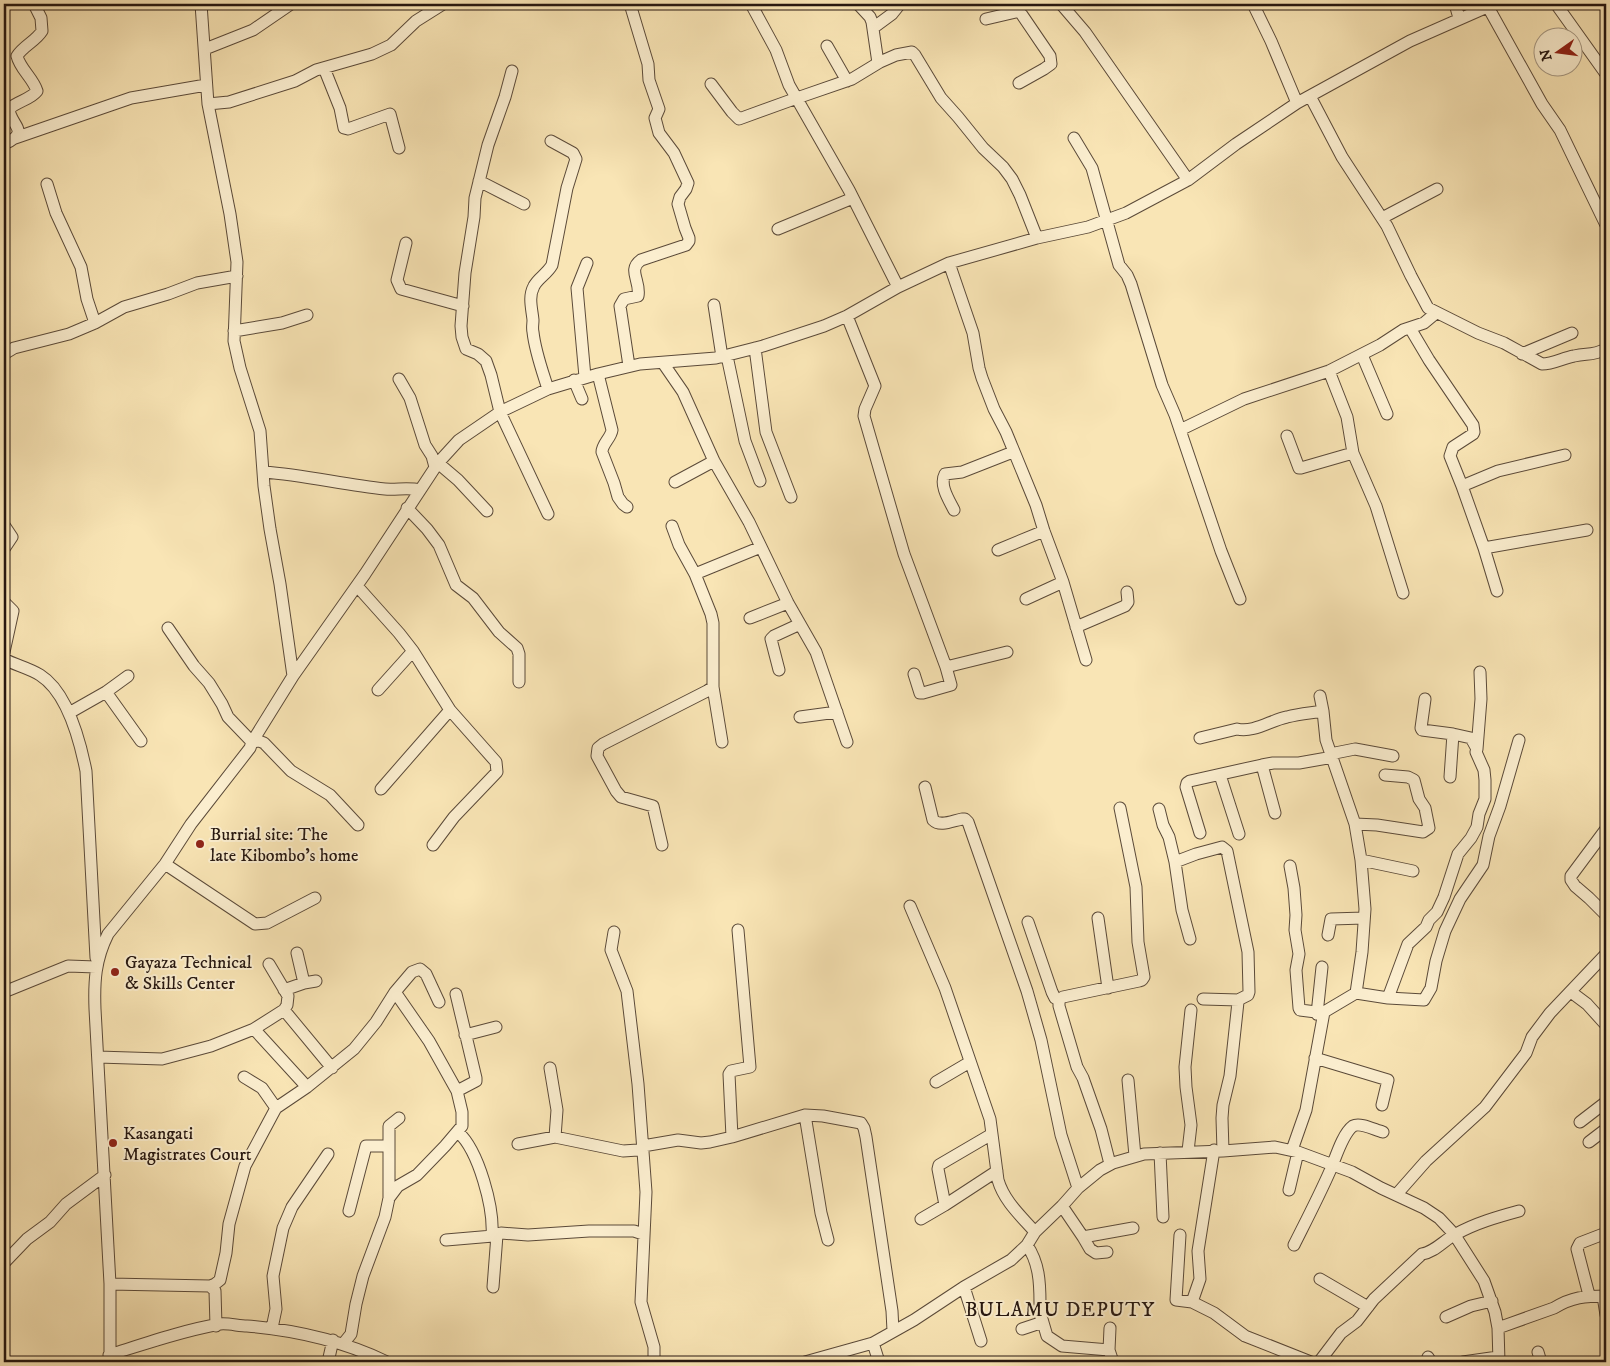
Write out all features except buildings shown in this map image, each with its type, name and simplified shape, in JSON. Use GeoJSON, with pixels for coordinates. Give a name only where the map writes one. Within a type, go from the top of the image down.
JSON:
{"type":"FeatureCollection","features":[{"type":"Feature","properties":{"kind":"street"},"geometry":{"type":"LineString","coordinates":[[15,138],[18,127],[10,115],[9,109],[16,103],[34,95],[37,91],[17,56],[42,31],[40,18],[34,4]]}},
{"type":"Feature","properties":{"kind":"street"},"geometry":{"type":"LineString","coordinates":[[201,4],[208,104],[236,249],[237,276],[234,331],[236,356],[260,431],[270,529],[293,676]]}},
{"type":"Feature","properties":{"kind":"street"},"geometry":{"type":"LineString","coordinates":[[205,49],[253,30],[291,4]]}},
{"type":"Feature","properties":{"kind":"street"},"geometry":{"type":"LineString","coordinates":[[208,104],[229,102],[295,81],[324,68],[383,49],[391,45],[416,21],[443,4]]}},
{"type":"Feature","properties":{"kind":"street"},"geometry":{"type":"LineString","coordinates":[[629,366],[620,306],[624,299],[638,296],[639,286],[634,271],[635,268],[641,260],[686,245],[689,241],[678,204],[680,197],[687,187],[687,180],[674,153],[659,133],[655,118],[659,109],[649,80],[648,64],[630,4]]}},
{"type":"Feature","properties":{"kind":"street"},"geometry":{"type":"LineString","coordinates":[[751,4],[776,50],[789,84],[853,198],[898,287]]}},
{"type":"Feature","properties":{"kind":"street"},"geometry":{"type":"LineString","coordinates":[[858,4],[870,18],[878,63]]}},
{"type":"Feature","properties":{"kind":"street"},"geometry":{"type":"LineString","coordinates":[[873,28],[892,14],[900,4]]}},
{"type":"Feature","properties":{"kind":"street"},"geometry":{"type":"LineString","coordinates":[[1061,4],[1085,32],[1188,180]]}},
{"type":"Feature","properties":{"kind":"street"},"geometry":{"type":"LineString","coordinates":[[1253,4],[1297,103]]}},
{"type":"Feature","properties":{"kind":"street"},"geometry":{"type":"LineString","coordinates":[[1455,4],[1459,18]]}},
{"type":"Feature","properties":{"kind":"street"},"geometry":{"type":"LineString","coordinates":[[1556,4],[1606,74]]}},
{"type":"Feature","properties":{"kind":"street"},"geometry":{"type":"LineString","coordinates":[[96,966],[108,934],[165,864],[191,824],[250,748],[293,676],[357,586],[436,465],[459,440],[500,412],[548,389],[629,366],[725,356],[755,348],[824,326],[847,316],[898,287],[949,263],[1037,238],[1108,221],[1188,180],[1236,144],[1297,103],[1410,41],[1491,5],[1542,104],[1560,130],[1606,225]]}},
{"type":"Feature","properties":{"kind":"street"},"geometry":{"type":"LineString","coordinates":[[986,19],[1009,14],[1021,6],[1050,56],[1051,64],[1019,82]]}},
{"type":"Feature","properties":{"kind":"street"},"geometry":{"type":"LineString","coordinates":[[827,46],[847,81]]}},
{"type":"Feature","properties":{"kind":"street"},"geometry":{"type":"LineString","coordinates":[[711,84],[739,120],[847,81],[878,63],[896,55],[910,52],[915,55],[941,98],[983,148],[1003,167],[1012,180],[1037,238]]}},
{"type":"Feature","properties":{"kind":"street"},"geometry":{"type":"LineString","coordinates":[[324,68],[340,108],[344,128],[348,129],[390,114],[400,148]]}},
{"type":"Feature","properties":{"kind":"street"},"geometry":{"type":"LineString","coordinates":[[512,71],[506,97],[488,145],[479,181],[465,273],[462,337],[464,346],[468,351],[478,354],[486,361],[500,412],[548,514]]}},
{"type":"Feature","properties":{"kind":"street"},"geometry":{"type":"LineString","coordinates":[[4,144],[15,138],[131,98],[206,86]]}},
{"type":"Feature","properties":{"kind":"street"},"geometry":{"type":"LineString","coordinates":[[1310,96],[1342,157],[1382,218],[1428,308],[1504,343],[1542,364],[1549,364],[1574,356],[1595,354],[1606,349]]}},
{"type":"Feature","properties":{"kind":"street"},"geometry":{"type":"LineString","coordinates":[[1074,138],[1092,168],[1119,265],[1131,284],[1162,385],[1180,430],[1221,551],[1240,599]]}},
{"type":"Feature","properties":{"kind":"street"},"geometry":{"type":"LineString","coordinates":[[548,389],[532,331],[531,297],[534,286],[548,272],[552,265],[567,188],[576,159],[573,153],[551,141]]}},
{"type":"Feature","properties":{"kind":"street"},"geometry":{"type":"LineString","coordinates":[[479,181],[524,204]]}},
{"type":"Feature","properties":{"kind":"street"},"geometry":{"type":"LineString","coordinates":[[47,184],[56,213],[82,268],[87,300],[95,323]]}},
{"type":"Feature","properties":{"kind":"street"},"geometry":{"type":"LineString","coordinates":[[1382,218],[1437,189]]}},
{"type":"Feature","properties":{"kind":"street"},"geometry":{"type":"LineString","coordinates":[[778,229],[853,198]]}},
{"type":"Feature","properties":{"kind":"street"},"geometry":{"type":"LineString","coordinates":[[406,243],[397,280],[401,288],[463,306]]}},
{"type":"Feature","properties":{"kind":"street"},"geometry":{"type":"LineString","coordinates":[[582,399],[579,379],[576,288],[587,263]]}},
{"type":"Feature","properties":{"kind":"street"},"geometry":{"type":"LineString","coordinates":[[949,263],[973,333],[982,378],[1036,505],[1063,582],[1086,660]]}},
{"type":"Feature","properties":{"kind":"street"},"geometry":{"type":"LineString","coordinates":[[4,354],[14,348],[70,334],[124,307],[197,283],[237,276]]}},
{"type":"Feature","properties":{"kind":"street"},"geometry":{"type":"LineString","coordinates":[[714,305],[745,441],[760,481]]}},
{"type":"Feature","properties":{"kind":"street"},"geometry":{"type":"LineString","coordinates":[[1180,430],[1244,399],[1329,371],[1362,355],[1403,330],[1424,323],[1436,312]]}},
{"type":"Feature","properties":{"kind":"street"},"geometry":{"type":"LineString","coordinates":[[234,331],[282,323],[307,315]]}},
{"type":"Feature","properties":{"kind":"street"},"geometry":{"type":"LineString","coordinates":[[847,316],[875,386],[864,416],[904,554],[951,685],[920,693],[914,674]]}},
{"type":"Feature","properties":{"kind":"street"},"geometry":{"type":"LineString","coordinates":[[1410,328],[1473,425],[1473,434],[1453,447],[1450,453],[1450,460],[1462,486],[1497,591]]}},
{"type":"Feature","properties":{"kind":"street"},"geometry":{"type":"LineString","coordinates":[[1522,354],[1572,333]]}},
{"type":"Feature","properties":{"kind":"street"},"geometry":{"type":"LineString","coordinates":[[755,348],[766,432],[791,497]]}},
{"type":"Feature","properties":{"kind":"street"},"geometry":{"type":"LineString","coordinates":[[1362,355],[1387,414]]}},
{"type":"Feature","properties":{"kind":"street"},"geometry":{"type":"LineString","coordinates":[[663,362],[686,397],[714,461],[746,515],[788,604],[816,652],[847,742]]}},
{"type":"Feature","properties":{"kind":"street"},"geometry":{"type":"LineString","coordinates":[[1329,371],[1347,417],[1353,453],[1376,506],[1403,593]]}},
{"type":"Feature","properties":{"kind":"street"},"geometry":{"type":"LineString","coordinates":[[598,374],[612,430],[602,452],[618,497],[627,507]]}},
{"type":"Feature","properties":{"kind":"street"},"geometry":{"type":"LineString","coordinates":[[399,380],[410,398],[424,445],[436,465],[458,480],[487,511]]}},
{"type":"Feature","properties":{"kind":"street"},"geometry":{"type":"LineString","coordinates":[[1287,436],[1299,468],[1353,453]]}},
{"type":"Feature","properties":{"kind":"street"},"geometry":{"type":"LineString","coordinates":[[954,510],[943,484],[942,478],[944,474],[962,472],[1014,452]]}},
{"type":"Feature","properties":{"kind":"street"},"geometry":{"type":"LineString","coordinates":[[1462,486],[1498,471],[1565,456]]}},
{"type":"Feature","properties":{"kind":"street"},"geometry":{"type":"LineString","coordinates":[[675,482],[714,461]]}},
{"type":"Feature","properties":{"kind":"street"},"geometry":{"type":"LineString","coordinates":[[264,472],[335,483],[420,490]]}},
{"type":"Feature","properties":{"kind":"street"},"geometry":{"type":"LineString","coordinates":[[407,508],[427,529],[439,546],[456,585],[473,598],[499,632],[517,648],[519,654],[519,682]]}},
{"type":"Feature","properties":{"kind":"street"},"geometry":{"type":"LineString","coordinates":[[4,525],[12,537],[4,549]]}},
{"type":"Feature","properties":{"kind":"street"},"geometry":{"type":"LineString","coordinates":[[672,526],[679,545],[695,574],[712,618],[713,687],[722,742]]}},
{"type":"Feature","properties":{"kind":"street"},"geometry":{"type":"LineString","coordinates":[[1484,548],[1587,530]]}},
{"type":"Feature","properties":{"kind":"street"},"geometry":{"type":"LineString","coordinates":[[998,550],[1044,531]]}},
{"type":"Feature","properties":{"kind":"street"},"geometry":{"type":"LineString","coordinates":[[695,574],[761,547]]}},
{"type":"Feature","properties":{"kind":"street"},"geometry":{"type":"LineString","coordinates":[[1026,599],[1063,582]]}},
{"type":"Feature","properties":{"kind":"street"},"geometry":{"type":"LineString","coordinates":[[357,586],[413,651],[450,710],[496,762],[497,772],[454,817],[433,844]]}},
{"type":"Feature","properties":{"kind":"street"},"geometry":{"type":"LineString","coordinates":[[1076,627],[1125,606],[1128,602],[1127,592]]}},
{"type":"Feature","properties":{"kind":"street"},"geometry":{"type":"LineString","coordinates":[[4,602],[13,611],[4,652]]}},
{"type":"Feature","properties":{"kind":"street"},"geometry":{"type":"LineString","coordinates":[[750,618],[788,604]]}},
{"type":"Feature","properties":{"kind":"street"},"geometry":{"type":"LineString","coordinates":[[779,670],[771,639],[800,624]]}},
{"type":"Feature","properties":{"kind":"street"},"geometry":{"type":"LineString","coordinates":[[168,628],[194,666],[206,679],[222,704],[228,718],[252,742]]}},
{"type":"Feature","properties":{"kind":"street"},"geometry":{"type":"LineString","coordinates":[[378,690],[413,651]]}},
{"type":"Feature","properties":{"kind":"street"},"geometry":{"type":"LineString","coordinates":[[946,667],[1007,652]]}},
{"type":"Feature","properties":{"kind":"street"},"geometry":{"type":"LineString","coordinates":[[4,659],[40,675],[52,686],[69,713],[82,749],[86,771],[96,966],[94,1010],[110,1284],[109,1359],[174,1335],[221,1324],[272,1328],[338,1342],[367,1352],[387,1362]]}},
{"type":"Feature","properties":{"kind":"street"},"geometry":{"type":"LineString","coordinates":[[1388,998],[1408,944],[1426,927],[1429,920],[1437,912],[1458,854],[1472,838],[1485,799],[1484,770],[1476,752],[1481,699],[1480,672]]}},
{"type":"Feature","properties":{"kind":"street"},"geometry":{"type":"LineString","coordinates":[[69,713],[106,692],[128,676]]}},
{"type":"Feature","properties":{"kind":"street"},"geometry":{"type":"LineString","coordinates":[[662,845],[653,806],[621,797],[597,756],[598,748],[713,687]]}},
{"type":"Feature","properties":{"kind":"street"},"geometry":{"type":"LineString","coordinates":[[106,692],[141,741]]}},
{"type":"Feature","properties":{"kind":"street"},"geometry":{"type":"LineString","coordinates":[[1320,696],[1326,740],[1355,824],[1361,860],[1365,909],[1362,952],[1356,993]]}},
{"type":"Feature","properties":{"kind":"street"},"geometry":{"type":"LineString","coordinates":[[1425,699],[1422,730],[1471,738],[1477,749]]}},
{"type":"Feature","properties":{"kind":"street"},"geometry":{"type":"LineString","coordinates":[[381,788],[450,710]]}},
{"type":"Feature","properties":{"kind":"street"},"geometry":{"type":"LineString","coordinates":[[1200,738],[1237,729],[1251,729],[1286,717],[1323,711]]}},
{"type":"Feature","properties":{"kind":"street"},"geometry":{"type":"LineString","coordinates":[[800,718],[837,712]]}},
{"type":"Feature","properties":{"kind":"street"},"geometry":{"type":"LineString","coordinates":[[1450,777],[1453,734]]}},
{"type":"Feature","properties":{"kind":"street"},"geometry":{"type":"LineString","coordinates":[[252,742],[259,740],[264,743],[291,770],[330,795],[358,825]]}},
{"type":"Feature","properties":{"kind":"street"},"geometry":{"type":"LineString","coordinates":[[1290,866],[1294,888],[1295,930],[1299,954],[1296,970],[1300,1010],[1321,1013],[1356,993],[1388,998],[1424,1000],[1431,988],[1436,961],[1445,931],[1460,899],[1483,865],[1489,836],[1500,806],[1518,740]]}},
{"type":"Feature","properties":{"kind":"street"},"geometry":{"type":"LineString","coordinates":[[1200,833],[1186,787],[1190,781],[1273,763],[1299,763],[1355,749],[1393,756]]}},
{"type":"Feature","properties":{"kind":"street"},"geometry":{"type":"LineString","coordinates":[[1262,765],[1275,813]]}},
{"type":"Feature","properties":{"kind":"street"},"geometry":{"type":"LineString","coordinates":[[1355,824],[1378,825],[1422,832],[1429,828],[1425,808],[1419,799],[1414,780],[1408,777],[1386,774]]}},
{"type":"Feature","properties":{"kind":"street"},"geometry":{"type":"LineString","coordinates":[[1220,775],[1238,834]]}},
{"type":"Feature","properties":{"kind":"street"},"geometry":{"type":"LineString","coordinates":[[925,787],[935,822],[940,824],[962,818],[968,822],[1042,1040],[1061,1135],[1078,1188]]}},
{"type":"Feature","properties":{"kind":"street"},"geometry":{"type":"LineString","coordinates":[[1059,1000],[1063,997],[1142,980],[1144,977],[1138,942],[1136,887],[1120,808]]}},
{"type":"Feature","properties":{"kind":"street"},"geometry":{"type":"LineString","coordinates":[[1159,809],[1175,862],[1182,910],[1190,939]]}},
{"type":"Feature","properties":{"kind":"street"},"geometry":{"type":"LineString","coordinates":[[1606,829],[1571,876],[1571,880],[1606,915]]}},
{"type":"Feature","properties":{"kind":"street"},"geometry":{"type":"LineString","coordinates":[[1175,862],[1196,854],[1222,848],[1228,852],[1248,959],[1248,995],[1239,1000],[1203,999]]}},
{"type":"Feature","properties":{"kind":"street"},"geometry":{"type":"LineString","coordinates":[[1361,860],[1413,871]]}},
{"type":"Feature","properties":{"kind":"street"},"geometry":{"type":"LineString","coordinates":[[165,864],[255,924],[267,923],[314,898]]}},
{"type":"Feature","properties":{"kind":"street"},"geometry":{"type":"LineString","coordinates":[[910,906],[944,988],[990,1119],[998,1180],[1004,1194],[1034,1232]]}},
{"type":"Feature","properties":{"kind":"street"},"geometry":{"type":"LineString","coordinates":[[1098,918],[1108,988]]}},
{"type":"Feature","properties":{"kind":"street"},"geometry":{"type":"LineString","coordinates":[[1328,935],[1329,922],[1333,918],[1364,918]]}},
{"type":"Feature","properties":{"kind":"street"},"geometry":{"type":"LineString","coordinates":[[1028,922],[1052,992],[1055,998],[1059,1000]]}},
{"type":"Feature","properties":{"kind":"street"},"geometry":{"type":"LineString","coordinates":[[732,1137],[729,1074],[731,1071],[750,1067],[738,930]]}},
{"type":"Feature","properties":{"kind":"street"},"geometry":{"type":"LineString","coordinates":[[614,932],[611,950],[627,990],[634,1044],[640,1148],[646,1192],[641,1302],[654,1347],[654,1362]]}},
{"type":"Feature","properties":{"kind":"street"},"geometry":{"type":"LineString","coordinates":[[297,953],[304,983]]}},
{"type":"Feature","properties":{"kind":"street"},"geometry":{"type":"LineString","coordinates":[[1396,1195],[1426,1161],[1485,1107],[1526,1053],[1532,1037],[1550,1013],[1606,954]]}},
{"type":"Feature","properties":{"kind":"street"},"geometry":{"type":"LineString","coordinates":[[98,1057],[162,1059],[211,1046],[254,1028],[284,1010],[288,1000],[269,964]]}},
{"type":"Feature","properties":{"kind":"street"},"geometry":{"type":"LineString","coordinates":[[4,992],[68,966],[96,966]]}},
{"type":"Feature","properties":{"kind":"street"},"geometry":{"type":"LineString","coordinates":[[1289,1190],[1295,1151],[1312,1087],[1321,1013],[1322,967]]}},
{"type":"Feature","properties":{"kind":"street"},"geometry":{"type":"LineString","coordinates":[[110,1284],[210,1286],[220,1280],[226,1253],[229,1224],[245,1166],[276,1108],[307,1087],[354,1049],[376,1022],[395,992],[412,972],[420,969],[426,974],[439,1002]]}},
{"type":"Feature","properties":{"kind":"street"},"geometry":{"type":"LineString","coordinates":[[284,990],[316,980]]}},
{"type":"Feature","properties":{"kind":"street"},"geometry":{"type":"LineString","coordinates":[[328,1362],[338,1342],[351,1334],[363,1276],[390,1198],[398,1186],[417,1175],[462,1126],[462,1112],[457,1091],[429,1041],[395,992]]}},
{"type":"Feature","properties":{"kind":"street"},"geometry":{"type":"LineString","coordinates":[[1571,992],[1587,1004],[1606,1025]]}},
{"type":"Feature","properties":{"kind":"street"},"geometry":{"type":"LineString","coordinates":[[456,994],[476,1078],[476,1081],[457,1091]]}},
{"type":"Feature","properties":{"kind":"street"},"geometry":{"type":"LineString","coordinates":[[1059,1000],[1075,1063],[1083,1078],[1110,1164]]}},
{"type":"Feature","properties":{"kind":"street"},"geometry":{"type":"LineString","coordinates":[[1192,1302],[1200,1279],[1198,1250],[1218,1151],[1223,1105],[1230,1076],[1239,1000]]}},
{"type":"Feature","properties":{"kind":"street"},"geometry":{"type":"LineString","coordinates":[[284,1010],[332,1068]]}},
{"type":"Feature","properties":{"kind":"street"},"geometry":{"type":"LineString","coordinates":[[1188,1151],[1191,1125],[1186,1087],[1186,1067],[1191,1010]]}},
{"type":"Feature","properties":{"kind":"street"},"geometry":{"type":"LineString","coordinates":[[465,1035],[496,1027]]}},
{"type":"Feature","properties":{"kind":"street"},"geometry":{"type":"LineString","coordinates":[[254,1028],[307,1087]]}},
{"type":"Feature","properties":{"kind":"street"},"geometry":{"type":"LineString","coordinates":[[1315,1058],[1388,1080],[1382,1105]]}},
{"type":"Feature","properties":{"kind":"street"},"geometry":{"type":"LineString","coordinates":[[936,1082],[970,1062]]}},
{"type":"Feature","properties":{"kind":"street"},"geometry":{"type":"LineString","coordinates":[[550,1068],[557,1110],[555,1137]]}},
{"type":"Feature","properties":{"kind":"street"},"geometry":{"type":"LineString","coordinates":[[244,1077],[262,1088],[276,1108]]}},
{"type":"Feature","properties":{"kind":"street"},"geometry":{"type":"LineString","coordinates":[[1128,1080],[1135,1156]]}},
{"type":"Feature","properties":{"kind":"street"},"geometry":{"type":"LineString","coordinates":[[1580,1122],[1606,1102]]}},
{"type":"Feature","properties":{"kind":"street"},"geometry":{"type":"LineString","coordinates":[[805,1115],[821,1213],[828,1240]]}},
{"type":"Feature","properties":{"kind":"street"},"geometry":{"type":"LineString","coordinates":[[518,1144],[555,1137],[623,1151],[678,1140],[701,1142],[732,1137],[805,1115],[860,1122],[864,1128],[892,1311],[893,1331]]}},
{"type":"Feature","properties":{"kind":"street"},"geometry":{"type":"LineString","coordinates":[[390,1198],[389,1126],[399,1118]]}},
{"type":"Feature","properties":{"kind":"street"},"geometry":{"type":"LineString","coordinates":[[1294,1245],[1344,1138],[1352,1127],[1358,1125],[1383,1132]]}},
{"type":"Feature","properties":{"kind":"street"},"geometry":{"type":"LineString","coordinates":[[1589,1142],[1606,1129]]}},
{"type":"Feature","properties":{"kind":"street"},"geometry":{"type":"LineString","coordinates":[[457,1133],[464,1138],[478,1163],[492,1208],[495,1235],[493,1286]]}},
{"type":"Feature","properties":{"kind":"street"},"geometry":{"type":"LineString","coordinates":[[945,1205],[938,1169],[939,1165],[992,1134]]}},
{"type":"Feature","properties":{"kind":"street"},"geometry":{"type":"LineString","coordinates":[[349,1211],[366,1146],[388,1146]]}},
{"type":"Feature","properties":{"kind":"street"},"geometry":{"type":"LineString","coordinates":[[805,1362],[873,1343],[1011,1260],[1027,1245],[1034,1232],[1078,1188],[1110,1164],[1144,1154],[1275,1147],[1295,1151],[1352,1172],[1424,1208],[1439,1218],[1454,1234],[1484,1281],[1492,1301],[1498,1328],[1498,1360],[1463,1362]]}},
{"type":"Feature","properties":{"kind":"street"},"geometry":{"type":"LineString","coordinates":[[1160,1153],[1163,1217]]}},
{"type":"Feature","properties":{"kind":"street"},"geometry":{"type":"LineString","coordinates":[[272,1328],[276,1309],[273,1276],[283,1228],[292,1207],[328,1154]]}},
{"type":"Feature","properties":{"kind":"street"},"geometry":{"type":"LineString","coordinates":[[921,1219],[997,1172]]}},
{"type":"Feature","properties":{"kind":"street"},"geometry":{"type":"LineString","coordinates":[[4,1264],[27,1239],[50,1222],[66,1204],[105,1175]]}},
{"type":"Feature","properties":{"kind":"street"},"geometry":{"type":"LineString","coordinates":[[1062,1206],[1093,1252],[1107,1252]]}},
{"type":"Feature","properties":{"kind":"street"},"geometry":{"type":"LineString","coordinates":[[1319,1362],[1341,1333],[1357,1321],[1374,1299],[1422,1254],[1429,1253],[1454,1234],[1491,1219],[1519,1211]]}},
{"type":"Feature","properties":{"kind":"street"},"geometry":{"type":"LineString","coordinates":[[1083,1236],[1132,1228]]}},
{"type":"Feature","properties":{"kind":"street"},"geometry":{"type":"LineString","coordinates":[[446,1240],[501,1233],[528,1235],[589,1231],[634,1231],[643,1234]]}},
{"type":"Feature","properties":{"kind":"street"},"geometry":{"type":"LineString","coordinates":[[1589,1295],[1578,1253],[1578,1246],[1580,1243],[1606,1233]]}},
{"type":"Feature","properties":{"kind":"street"},"geometry":{"type":"LineString","coordinates":[[1180,1235],[1175,1299],[1177,1301],[1192,1302],[1214,1313],[1245,1336],[1311,1362]]}},
{"type":"Feature","properties":{"kind":"street"},"geometry":{"type":"LineString","coordinates":[[1027,1245],[1033,1253],[1041,1288],[1040,1305],[1047,1336],[1062,1346],[1109,1350]]}},
{"type":"Feature","properties":{"kind":"street"},"geometry":{"type":"LineString","coordinates":[[1320,1279],[1368,1307]]}},
{"type":"Feature","properties":{"kind":"street"},"geometry":{"type":"LineString","coordinates":[[210,1286],[215,1291],[216,1326]]}},
{"type":"Feature","properties":{"kind":"street"},"geometry":{"type":"LineString","coordinates":[[964,1287],[981,1341]]}},
{"type":"Feature","properties":{"kind":"street"},"geometry":{"type":"LineString","coordinates":[[1498,1328],[1554,1308],[1561,1303],[1589,1295],[1605,1296],[1606,1315]]}},
{"type":"Feature","properties":{"kind":"street"},"geometry":{"type":"LineString","coordinates":[[1446,1317],[1471,1306],[1492,1301]]}},
{"type":"Feature","properties":{"kind":"street"},"geometry":{"type":"LineString","coordinates":[[1022,1329],[1040,1323],[1042,1319]]}},
{"type":"Feature","properties":{"kind":"street"},"geometry":{"type":"LineString","coordinates":[[1110,1328],[1109,1350],[1113,1362]]}},
{"type":"Feature","properties":{"kind":"street"},"geometry":{"type":"LineString","coordinates":[[873,1343],[878,1362]]}},
{"type":"Feature","properties":{"kind":"place","name":"Burrial site: The late Kibombo's home"},"geometry":{"type":"Point","coordinates":[200,844]}},
{"type":"Feature","properties":{"kind":"place","name":"Gayaza Technical & Skills Center"},"geometry":{"type":"Point","coordinates":[115,972]}},
{"type":"Feature","properties":{"kind":"place","name":"Kasangati Magistrates Court"},"geometry":{"type":"Point","coordinates":[113,1143]}},
{"type":"Feature","properties":{"kind":"district","name":"BULAMU DEPUTY"},"geometry":{"type":"Point","coordinates":[1060,1309]}}]}
